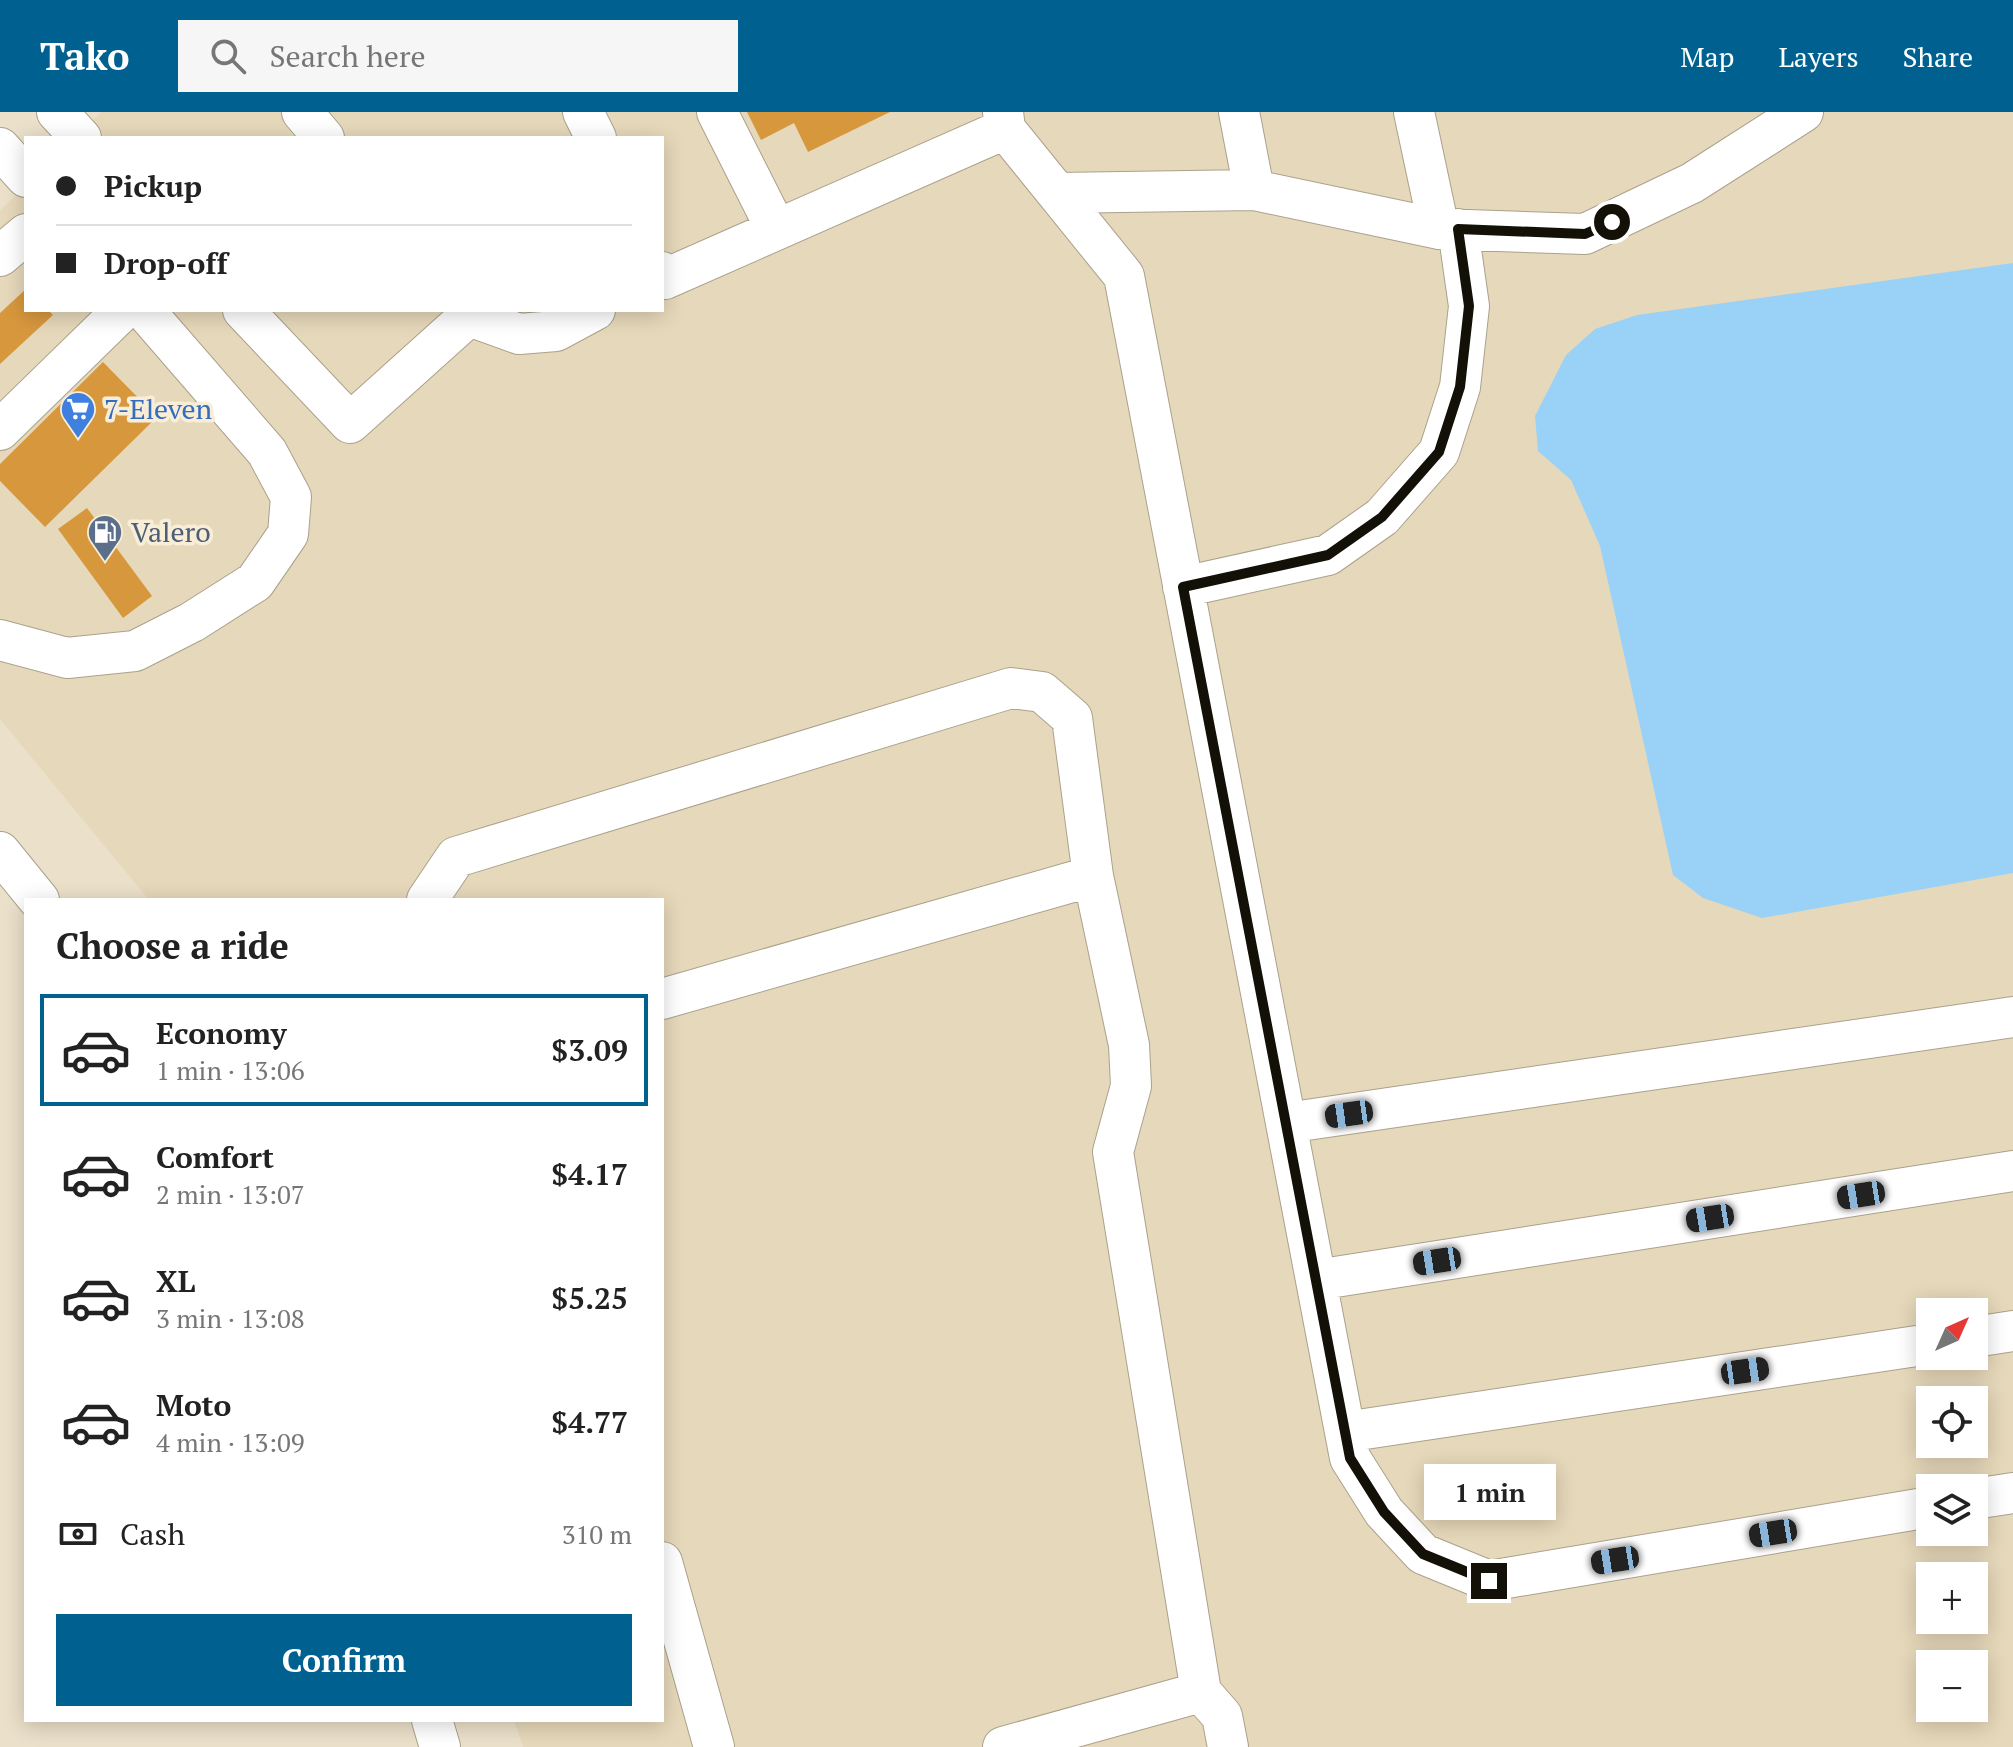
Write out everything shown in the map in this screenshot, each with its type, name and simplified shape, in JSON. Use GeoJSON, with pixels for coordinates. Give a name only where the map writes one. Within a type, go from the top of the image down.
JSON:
{"type":"FeatureCollection","features":[{"type":"Feature","properties":{"kind":"street"},"geometry":{"type":"LineString","coordinates":[[57,112],[79,136]]}},
{"type":"Feature","properties":{"kind":"street"},"geometry":{"type":"LineString","coordinates":[[302,112],[322,136]]}},
{"type":"Feature","properties":{"kind":"street"},"geometry":{"type":"LineString","coordinates":[[583,112],[595,136]]}},
{"type":"Feature","properties":{"kind":"street"},"geometry":{"type":"LineString","coordinates":[[717,112],[776,229]]}},
{"type":"Feature","properties":{"kind":"street"},"geometry":{"type":"LineString","coordinates":[[1239,112],[1254,190]]}},
{"type":"Feature","properties":{"kind":"street"},"geometry":{"type":"LineString","coordinates":[[1183,587],[1328,555],[1382,517],[1439,452],[1460,387],[1469,306],[1414,112]]}},
{"type":"Feature","properties":{"kind":"street"},"geometry":{"type":"LineString","coordinates":[[1057,193],[1254,190],[1449,229],[1585,234],[1692,183],[1803,112]]}},
{"type":"Feature","properties":{"kind":"street"},"geometry":{"type":"LineString","coordinates":[[664,277],[776,229],[1004,121],[1124,276],[1350,1458],[1377,1501],[1423,1554],[1489,1581],[1916,1509]]}},
{"type":"Feature","properties":{"kind":"street"},"geometry":{"type":"LineString","coordinates":[[0,148],[24,175]]}},
{"type":"Feature","properties":{"kind":"street"},"geometry":{"type":"LineString","coordinates":[[0,256],[24,236]]}},
{"type":"Feature","properties":{"kind":"street"},"geometry":{"type":"LineString","coordinates":[[0,430],[121,312]]}},
{"type":"Feature","properties":{"kind":"street"},"geometry":{"type":"LineString","coordinates":[[0,640],[67,658],[135,651],[192,622],[255,582],[288,534],[291,497],[267,452],[146,312]]}},
{"type":"Feature","properties":{"kind":"street"},"geometry":{"type":"LineString","coordinates":[[245,312],[350,423],[466,313],[519,334],[556,331],[591,312]]}},
{"type":"Feature","properties":{"kind":"street"},"geometry":{"type":"LineString","coordinates":[[428,898],[456,857],[1011,688],[1042,692],[1072,718],[1093,876],[1129,1045],[1131,1086],[1113,1152],[1201,1692],[1222,1716],[1228,1747]]}},
{"type":"Feature","properties":{"kind":"street"},"geometry":{"type":"LineString","coordinates":[[0,852],[37,898]]}},
{"type":"Feature","properties":{"kind":"street"},"geometry":{"type":"LineString","coordinates":[[664,998],[1093,876]]}},
{"type":"Feature","properties":{"kind":"street"},"geometry":{"type":"LineString","coordinates":[[1286,1123],[2013,1017]]}},
{"type":"Feature","properties":{"kind":"street"},"geometry":{"type":"LineString","coordinates":[[1316,1280],[2013,1171]]}},
{"type":"Feature","properties":{"kind":"street"},"geometry":{"type":"LineString","coordinates":[[1988,1335],[2013,1331]]}},
{"type":"Feature","properties":{"kind":"street"},"geometry":{"type":"LineString","coordinates":[[1345,1432],[1916,1346]]}},
{"type":"Feature","properties":{"kind":"street"},"geometry":{"type":"LineString","coordinates":[[1988,1497],[2013,1493]]}},
{"type":"Feature","properties":{"kind":"street"},"geometry":{"type":"LineString","coordinates":[[664,1569],[714,1747]]}},
{"type":"Feature","properties":{"kind":"street"},"geometry":{"type":"LineString","coordinates":[[1003,1747],[1201,1692]]}},
{"type":"Feature","properties":{"kind":"street"},"geometry":{"type":"LineString","coordinates":[[433,1722],[440,1747]]}},
{"type":"Feature","properties":{"kind":"shaded area"},"geometry":{"type":"Polygon","coordinates":[[[101,112],[2013,112],[2013,1747],[523,1747],[515,1722],[664,1722],[664,898],[147,898],[0,719],[0,211],[24,187],[24,312],[664,312],[664,136],[77,136],[101,112]]]}},
{"type":"Feature","properties":{"kind":"water"},"geometry":{"type":"Polygon","coordinates":[[[2013,263],[2013,873],[1762,918],[1703,898],[1673,875],[1600,546],[1571,480],[1538,451],[1535,416],[1566,355],[1595,329],[1637,315],[2013,263]]]}},
{"type":"Feature","properties":{"kind":"building"},"geometry":{"type":"Polygon","coordinates":[[[747,112],[890,112],[808,152],[794,123],[761,140],[747,112]]]}},
{"type":"Feature","properties":{"kind":"building"},"geometry":{"type":"Polygon","coordinates":[[[24,291],[24,312],[50,312],[53,315],[0,364],[0,313],[24,291]]]}},
{"type":"Feature","properties":{"kind":"building","name":"7-Eleven"},"geometry":{"type":"Polygon","coordinates":[[[103,362],[157,417],[45,527],[0,481],[0,464],[103,362]]]}},
{"type":"Feature","properties":{"kind":"building","name":"Valero"},"geometry":{"type":"Polygon","coordinates":[[[87,508],[152,596],[123,618],[58,529],[87,508]]]}},
{"type":"Feature","properties":{"kind":"place","name":"7-Eleven"},"geometry":{"type":"Point","coordinates":[78,440]}},
{"type":"Feature","properties":{"kind":"place","name":"Valero"},"geometry":{"type":"Point","coordinates":[105,563]}},
{"type":"Feature","properties":{"kind":"route"},"geometry":{"type":"LineString","coordinates":[[1489,1581],[1423,1554],[1384,1512],[1350,1458],[1183,587],[1328,555],[1382,517],[1439,452],[1460,387],[1469,306],[1458,229],[1585,234],[1612,222]]}}]}
